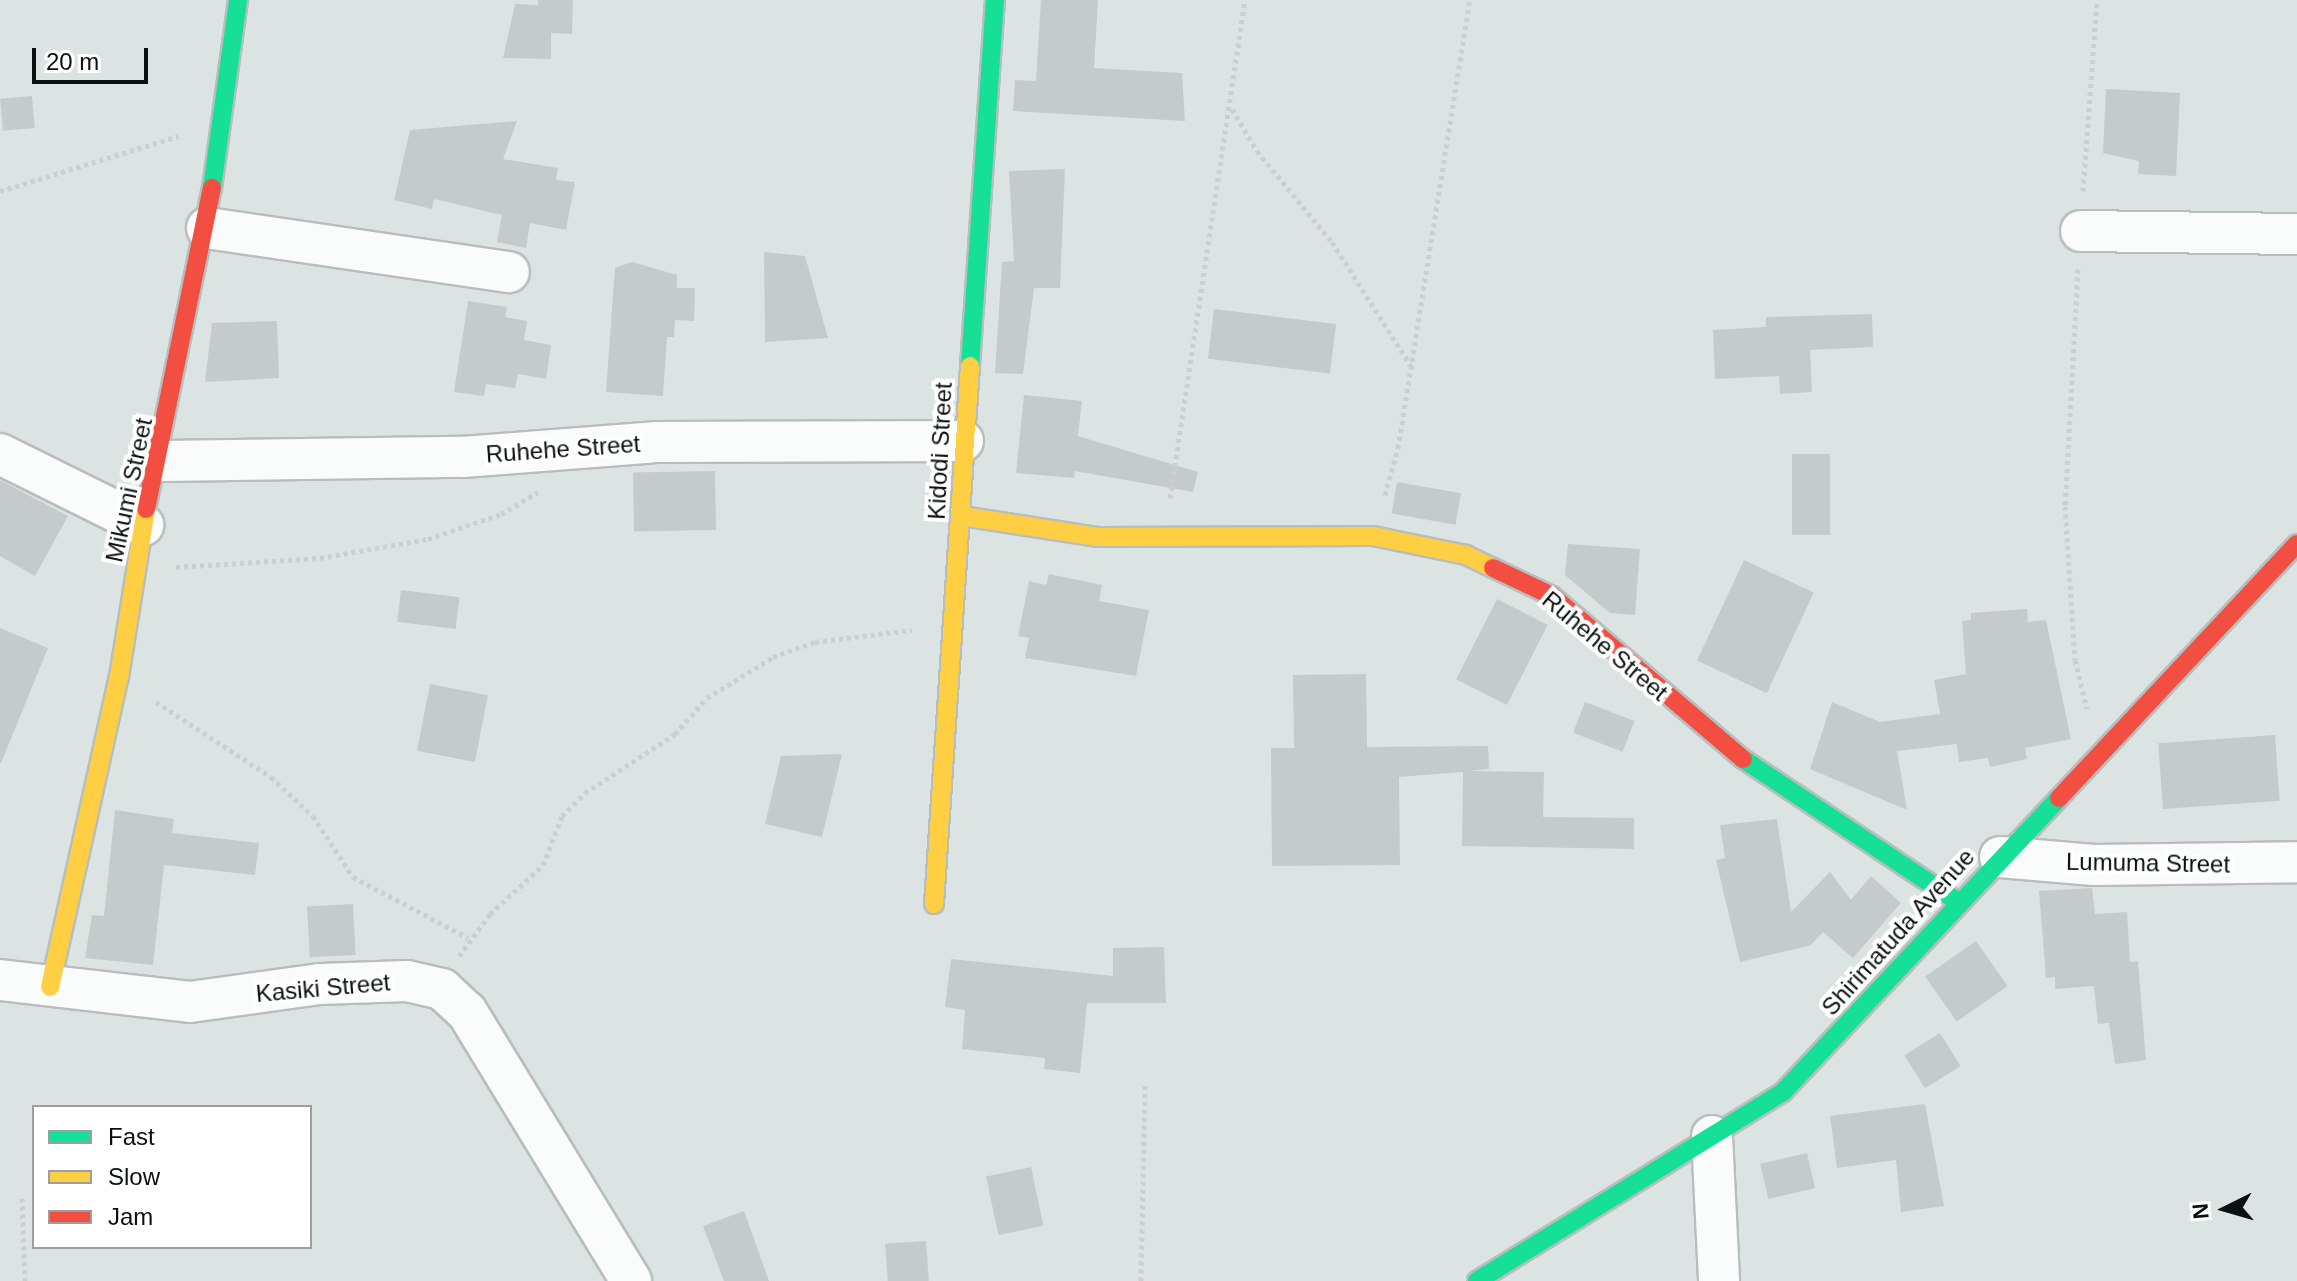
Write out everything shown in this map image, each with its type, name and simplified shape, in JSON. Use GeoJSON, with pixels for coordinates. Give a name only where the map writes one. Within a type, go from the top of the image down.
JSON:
{"type":"FeatureCollection","features":[{"type":"Feature","properties":{"kind":"street","name":"Mikumi Street"},"geometry":{"type":"LineString","coordinates":[[50,987],[119,677],[143,525],[162,461],[207,228],[238,0]]}},
{"type":"Feature","properties":{"kind":"street","name":"Kidodi Street"},"geometry":{"type":"LineString","coordinates":[[934,904],[995,0]]}},
{"type":"Feature","properties":{"kind":"street"},"geometry":{"type":"LineString","coordinates":[[207,228],[509,272]]}},
{"type":"Feature","properties":{"kind":"street"},"geometry":{"type":"LineString","coordinates":[[2081,231],[2297,234]]}},
{"type":"Feature","properties":{"kind":"street","name":"Ruhehe Street"},"geometry":{"type":"LineString","coordinates":[[162,461],[591,449],[775,439],[963,441]]}},
{"type":"Feature","properties":{"kind":"street"},"geometry":{"type":"LineString","coordinates":[[0,454],[143,525]]}},
{"type":"Feature","properties":{"kind":"street","name":"Ruhehe Street"},"geometry":{"type":"LineString","coordinates":[[962,516],[1098,537],[1373,536],[1466,555],[1552,596],[1736,755],[1957,901]]}},
{"type":"Feature","properties":{"kind":"street","name":"Shirimatuda Avenue"},"geometry":{"type":"LineString","coordinates":[[1477,1281],[1783,1092],[1957,901],[2297,544]]}},
{"type":"Feature","properties":{"kind":"street","name":"Lumuma Street"},"geometry":{"type":"LineString","coordinates":[[2000,857],[2094,865],[2297,862]]}},
{"type":"Feature","properties":{"kind":"street","name":"Kasiki Street"},"geometry":{"type":"LineString","coordinates":[[0,980],[190,1002],[320,984],[407,981],[442,989]]}},
{"type":"Feature","properties":{"kind":"street"},"geometry":{"type":"LineString","coordinates":[[442,989],[467,1012],[631,1281]]}},
{"type":"Feature","properties":{"kind":"street"},"geometry":{"type":"LineString","coordinates":[[1712,1136],[1719,1281]]}},
{"type":"Feature","properties":{"kind":"path"},"geometry":{"type":"LineString","coordinates":[[1164,538],[1245,0]]}},
{"type":"Feature","properties":{"kind":"path"},"geometry":{"type":"LineString","coordinates":[[1373,536],[1398,448],[1470,0]]}},
{"type":"Feature","properties":{"kind":"path"},"geometry":{"type":"LineString","coordinates":[[2097,0],[2065,506],[2075,660],[2097,752]]}},
{"type":"Feature","properties":{"kind":"path"},"geometry":{"type":"LineString","coordinates":[[1231,108],[1257,151],[1332,242],[1411,366]]}},
{"type":"Feature","properties":{"kind":"path"},"geometry":{"type":"LineString","coordinates":[[0,191],[220,125]]}},
{"type":"Feature","properties":{"kind":"path"},"geometry":{"type":"LineString","coordinates":[[135,570],[320,558],[428,539],[501,514],[591,449]]}},
{"type":"Feature","properties":{"kind":"path"},"geometry":{"type":"LineString","coordinates":[[442,989],[468,938],[543,865],[562,816],[585,793],[675,734],[707,698],[736,678],[815,642],[951,627]]}},
{"type":"Feature","properties":{"kind":"path"},"geometry":{"type":"LineString","coordinates":[[119,677],[271,777],[313,816],[353,877],[468,938]]}},
{"type":"Feature","properties":{"kind":"path"},"geometry":{"type":"LineString","coordinates":[[1141,1281],[1145,1083]]}},
{"type":"Feature","properties":{"kind":"path"},"geometry":{"type":"LineString","coordinates":[[22,1198],[25,1281]]}},
{"type":"Feature","properties":{"kind":"building"},"geometry":{"type":"Polygon","coordinates":[[[538,0],[573,0],[572,34],[551,33],[551,59],[503,58],[515,4],[538,5],[538,0]]]}},
{"type":"Feature","properties":{"kind":"building"},"geometry":{"type":"Polygon","coordinates":[[[1041,0],[1098,0],[1094,68],[1182,73],[1185,121],[1013,111],[1015,80],[1036,81],[1041,0]]]}},
{"type":"Feature","properties":{"kind":"building"},"geometry":{"type":"Polygon","coordinates":[[[2106,89],[2180,93],[2176,176],[2138,174],[2139,161],[2103,153],[2106,89]]]}},
{"type":"Feature","properties":{"kind":"building"},"geometry":{"type":"Polygon","coordinates":[[[32,96],[35,128],[3,131],[0,99],[32,96]]]}},
{"type":"Feature","properties":{"kind":"building"},"geometry":{"type":"Polygon","coordinates":[[[517,121],[503,159],[558,168],[556,180],[575,182],[566,230],[530,223],[526,248],[497,242],[502,215],[434,199],[432,209],[394,200],[410,130],[517,121]]]}},
{"type":"Feature","properties":{"kind":"building"},"geometry":{"type":"Polygon","coordinates":[[[1065,169],[1060,288],[1034,288],[1023,374],[995,373],[1002,262],[1014,261],[1009,171],[1065,169]]]}},
{"type":"Feature","properties":{"kind":"building"},"geometry":{"type":"Polygon","coordinates":[[[764,252],[805,256],[828,338],[765,342],[764,252]]]}},
{"type":"Feature","properties":{"kind":"building"},"geometry":{"type":"Polygon","coordinates":[[[632,262],[677,275],[677,288],[695,288],[694,321],[675,320],[674,337],[667,337],[663,396],[606,392],[615,268],[632,262]]]}},
{"type":"Feature","properties":{"kind":"building"},"geometry":{"type":"Polygon","coordinates":[[[468,301],[507,307],[505,317],[527,321],[524,340],[551,345],[546,379],[518,374],[515,388],[486,384],[484,396],[454,392],[468,301]]]}},
{"type":"Feature","properties":{"kind":"building"},"geometry":{"type":"Polygon","coordinates":[[[1214,309],[1336,324],[1330,374],[1208,359],[1214,309]]]}},
{"type":"Feature","properties":{"kind":"building"},"geometry":{"type":"Polygon","coordinates":[[[1872,314],[1873,347],[1810,350],[1812,392],[1780,394],[1779,376],[1715,379],[1713,330],[1766,327],[1766,317],[1872,314]]]}},
{"type":"Feature","properties":{"kind":"building"},"geometry":{"type":"Polygon","coordinates":[[[277,321],[279,378],[205,382],[212,323],[277,321]]]}},
{"type":"Feature","properties":{"kind":"building"},"geometry":{"type":"Polygon","coordinates":[[[1024,395],[1082,401],[1078,436],[1198,472],[1193,492],[1075,471],[1074,478],[1016,473],[1024,395]]]}},
{"type":"Feature","properties":{"kind":"building"},"geometry":{"type":"Polygon","coordinates":[[[1792,454],[1830,454],[1830,535],[1792,535],[1792,454]]]}},
{"type":"Feature","properties":{"kind":"building"},"geometry":{"type":"Polygon","coordinates":[[[715,471],[716,530],[634,531],[633,472],[715,471]]]}},
{"type":"Feature","properties":{"kind":"building"},"geometry":{"type":"Polygon","coordinates":[[[0,480],[68,516],[35,576],[0,556],[0,480]]]}},
{"type":"Feature","properties":{"kind":"building"},"geometry":{"type":"Polygon","coordinates":[[[1397,482],[1461,493],[1455,525],[1391,514],[1397,482]]]}},
{"type":"Feature","properties":{"kind":"building"},"geometry":{"type":"Polygon","coordinates":[[[1568,544],[1640,549],[1635,615],[1610,613],[1565,575],[1568,544]]]}},
{"type":"Feature","properties":{"kind":"building"},"geometry":{"type":"Polygon","coordinates":[[[1744,560],[1814,593],[1767,693],[1697,661],[1744,560]]]}},
{"type":"Feature","properties":{"kind":"building"},"geometry":{"type":"Polygon","coordinates":[[[1049,574],[1102,585],[1099,601],[1149,610],[1136,676],[1025,658],[1029,638],[1018,636],[1029,581],[1046,585],[1049,574]]]}},
{"type":"Feature","properties":{"kind":"building"},"geometry":{"type":"Polygon","coordinates":[[[401,590],[460,597],[456,629],[397,622],[401,590]]]}},
{"type":"Feature","properties":{"kind":"building"},"geometry":{"type":"Polygon","coordinates":[[[1497,599],[1548,625],[1507,705],[1456,679],[1497,599]]]}},
{"type":"Feature","properties":{"kind":"building"},"geometry":{"type":"Polygon","coordinates":[[[2027,609],[2028,622],[2046,620],[2071,739],[2025,748],[2027,759],[1990,767],[1988,758],[1959,762],[1957,744],[1897,751],[1907,810],[1810,769],[1832,702],[1880,722],[1940,714],[1934,680],[1966,674],[1962,621],[1971,620],[1971,613],[2027,609]]]}},
{"type":"Feature","properties":{"kind":"building"},"geometry":{"type":"Polygon","coordinates":[[[0,628],[48,648],[1,763],[0,763],[0,628]]]}},
{"type":"Feature","properties":{"kind":"building"},"geometry":{"type":"Polygon","coordinates":[[[1366,674],[1367,747],[1488,746],[1489,769],[1469,771],[1544,772],[1543,817],[1634,818],[1634,849],[1462,846],[1463,772],[1399,777],[1400,865],[1272,866],[1271,748],[1294,748],[1293,675],[1366,674]]]}},
{"type":"Feature","properties":{"kind":"building"},"geometry":{"type":"Polygon","coordinates":[[[430,684],[488,695],[475,762],[417,751],[430,684]]]}},
{"type":"Feature","properties":{"kind":"building"},"geometry":{"type":"Polygon","coordinates":[[[1585,702],[1634,721],[1623,752],[1573,733],[1585,702]]]}},
{"type":"Feature","properties":{"kind":"building"},"geometry":{"type":"Polygon","coordinates":[[[2275,735],[2280,801],[2163,809],[2158,743],[2275,735]]]}},
{"type":"Feature","properties":{"kind":"building"},"geometry":{"type":"Polygon","coordinates":[[[842,754],[822,837],[765,824],[781,756],[842,754]]]}},
{"type":"Feature","properties":{"kind":"building"},"geometry":{"type":"Polygon","coordinates":[[[115,810],[174,819],[172,833],[259,843],[255,875],[164,865],[153,965],[85,958],[92,915],[104,916],[115,810]]]}},
{"type":"Feature","properties":{"kind":"building"},"geometry":{"type":"Polygon","coordinates":[[[1777,819],[1791,912],[1830,872],[1851,900],[1871,876],[1901,903],[1853,958],[1823,932],[1811,945],[1740,962],[1716,860],[1725,858],[1720,825],[1777,819]]]}},
{"type":"Feature","properties":{"kind":"building"},"geometry":{"type":"Polygon","coordinates":[[[2092,888],[2095,914],[2127,912],[2130,962],[2138,961],[2146,1060],[2115,1064],[2109,1023],[2098,1024],[2094,986],[2055,989],[2055,977],[2046,978],[2039,891],[2092,888]]]}},
{"type":"Feature","properties":{"kind":"building"},"geometry":{"type":"Polygon","coordinates":[[[353,904],[356,955],[310,957],[307,906],[353,904]]]}},
{"type":"Feature","properties":{"kind":"building"},"geometry":{"type":"Polygon","coordinates":[[[1976,941],[2008,986],[1957,1022],[1925,977],[1976,941]]]}},
{"type":"Feature","properties":{"kind":"building"},"geometry":{"type":"Polygon","coordinates":[[[1164,947],[1166,1003],[1087,1003],[1080,1073],[1044,1069],[1045,1058],[962,1049],[965,1010],[945,1007],[951,959],[1113,976],[1113,948],[1164,947]]]}},
{"type":"Feature","properties":{"kind":"building"},"geometry":{"type":"Polygon","coordinates":[[[1940,1033],[1961,1066],[1925,1088],[1904,1055],[1940,1033]]]}},
{"type":"Feature","properties":{"kind":"building"},"geometry":{"type":"Polygon","coordinates":[[[1925,1104],[1944,1206],[1901,1212],[1896,1160],[1837,1168],[1830,1116],[1925,1104]]]}},
{"type":"Feature","properties":{"kind":"building"},"geometry":{"type":"Polygon","coordinates":[[[1807,1153],[1815,1188],[1768,1199],[1760,1164],[1807,1153]]]}},
{"type":"Feature","properties":{"kind":"building"},"geometry":{"type":"Polygon","coordinates":[[[1031,1167],[1043,1226],[998,1235],[986,1177],[1031,1167]]]}},
{"type":"Feature","properties":{"kind":"building"},"geometry":{"type":"Polygon","coordinates":[[[744,1211],[769,1281],[724,1281],[703,1226],[744,1211]]]}},
{"type":"Feature","properties":{"kind":"building"},"geometry":{"type":"Polygon","coordinates":[[[926,1241],[929,1281],[888,1281],[885,1244],[926,1241]]]}},
{"type":"Feature","properties":{"kind":"traffic: fast"},"geometry":{"type":"LineString","coordinates":[[212,188],[238,0]]}},
{"type":"Feature","properties":{"kind":"traffic: fast"},"geometry":{"type":"LineString","coordinates":[[970,366],[995,0]]}},
{"type":"Feature","properties":{"kind":"traffic: fast"},"geometry":{"type":"LineString","coordinates":[[1743,759],[1957,901]]}},
{"type":"Feature","properties":{"kind":"traffic: fast"},"geometry":{"type":"LineString","coordinates":[[1477,1281],[1783,1092],[2059,798]]}},
{"type":"Feature","properties":{"kind":"traffic: slow"},"geometry":{"type":"LineString","coordinates":[[934,904],[970,366]]}},
{"type":"Feature","properties":{"kind":"traffic: slow"},"geometry":{"type":"LineString","coordinates":[[50,987],[119,677],[146,509]]}},
{"type":"Feature","properties":{"kind":"traffic: slow"},"geometry":{"type":"LineString","coordinates":[[962,516],[1098,537],[1373,536],[1466,555],[1493,568]]}},
{"type":"Feature","properties":{"kind":"traffic: jam"},"geometry":{"type":"LineString","coordinates":[[146,509],[212,188]]}},
{"type":"Feature","properties":{"kind":"traffic: jam"},"geometry":{"type":"LineString","coordinates":[[2059,798],[2297,544]]}},
{"type":"Feature","properties":{"kind":"traffic: jam"},"geometry":{"type":"LineString","coordinates":[[1493,568],[1552,596],[1743,759]]}}]}
